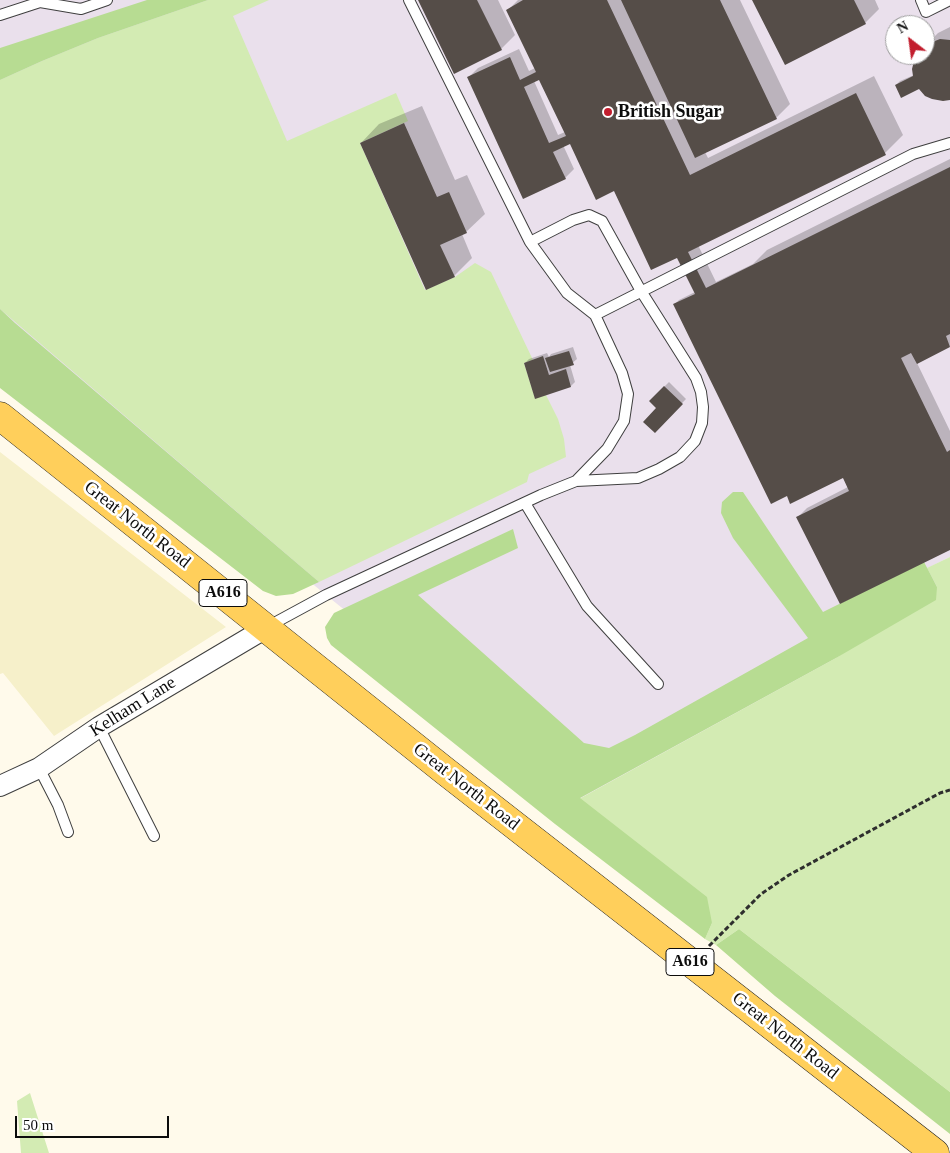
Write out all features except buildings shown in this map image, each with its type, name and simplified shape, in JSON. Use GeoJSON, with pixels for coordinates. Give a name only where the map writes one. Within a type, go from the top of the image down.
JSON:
{"type":"FeatureCollection","features":[{"type":"Feature","properties":{"kind":"main road","name":"Great North Road"},"geometry":{"type":"LineString","coordinates":[[0,416],[445,771],[935,1153]]}},
{"type":"Feature","properties":{"kind":"street","name":"Kelham Lane"},"geometry":{"type":"LineString","coordinates":[[0,786],[39,768],[99,727],[266,628]]}},
{"type":"Feature","properties":{"kind":"lane"},"geometry":{"type":"LineString","coordinates":[[82,9],[94,0]]}},
{"type":"Feature","properties":{"kind":"lane"},"geometry":{"type":"LineString","coordinates":[[0,15],[42,1],[82,9],[107,0]]}},
{"type":"Feature","properties":{"kind":"lane"},"geometry":{"type":"LineString","coordinates":[[409,0],[530,242],[567,293],[595,315],[622,374],[628,394],[624,421],[607,449],[576,481]]}},
{"type":"Feature","properties":{"kind":"lane"},"geometry":{"type":"LineString","coordinates":[[921,0],[926,12],[950,0]]}},
{"type":"Feature","properties":{"kind":"lane"},"geometry":{"type":"LineString","coordinates":[[595,315],[914,154],[950,143]]}},
{"type":"Feature","properties":{"kind":"lane"},"geometry":{"type":"LineString","coordinates":[[266,628],[326,595],[576,481],[638,478],[659,469],[680,457],[695,441],[702,424],[703,407],[701,392],[696,378],[641,291],[602,221],[589,215],[573,220],[530,242]]}},
{"type":"Feature","properties":{"kind":"lane"},"geometry":{"type":"LineString","coordinates":[[525,503],[587,606],[658,684]]}},
{"type":"Feature","properties":{"kind":"lane"},"geometry":{"type":"LineString","coordinates":[[99,727],[154,836]]}},
{"type":"Feature","properties":{"kind":"lane"},"geometry":{"type":"LineString","coordinates":[[39,768],[58,805],[68,832]]}},
{"type":"Feature","properties":{"kind":"path"},"geometry":{"type":"LineString","coordinates":[[705,950],[761,894],[782,880],[940,793],[950,790]]}},
{"type":"Feature","properties":{"kind":"shaded area"},"geometry":{"type":"Polygon","coordinates":[[[0,0],[950,0],[950,557],[928,568],[937,587],[836,658],[579,799],[326,595],[0,326],[0,0]]]}},
{"type":"Feature","properties":{"kind":"shaded area"},"geometry":{"type":"Polygon","coordinates":[[[0,452],[226,627],[54,736],[3,673],[0,674],[0,452]]]}},
{"type":"Feature","properties":{"kind":"green space"},"geometry":{"type":"Polygon","coordinates":[[[147,0],[208,0],[98,38],[0,80],[0,48],[147,0]]]}},
{"type":"Feature","properties":{"kind":"green space"},"geometry":{"type":"Polygon","coordinates":[[[208,0],[269,0],[233,16],[287,141],[396,93],[408,121],[360,143],[425,290],[455,277],[475,263],[491,272],[533,360],[524,363],[535,398],[546,395],[558,419],[564,439],[566,457],[529,474],[527,482],[319,582],[0,309],[0,80],[98,38],[208,0]]]}},
{"type":"Feature","properties":{"kind":"green space"},"geometry":{"type":"Polygon","coordinates":[[[0,309],[319,582],[293,594],[276,596],[263,591],[0,388],[0,309]]]}},
{"type":"Feature","properties":{"kind":"green space"},"geometry":{"type":"Polygon","coordinates":[[[733,492],[743,492],[823,612],[924,562],[937,587],[936,600],[836,658],[580,798],[707,897],[712,923],[705,939],[555,824],[331,645],[327,638],[325,627],[334,613],[513,529],[518,548],[418,595],[584,743],[609,748],[808,638],[733,538],[721,513],[722,502],[733,492]]]}},
{"type":"Feature","properties":{"kind":"green space"},"geometry":{"type":"Polygon","coordinates":[[[950,557],[950,1092],[739,929],[716,945],[705,939],[712,923],[579,799],[836,658],[937,587],[927,568],[950,557]]]}},
{"type":"Feature","properties":{"kind":"green space"},"geometry":{"type":"Polygon","coordinates":[[[739,929],[950,1092],[950,1134],[775,996],[716,945],[739,929]]]}},
{"type":"Feature","properties":{"kind":"green space"},"geometry":{"type":"Polygon","coordinates":[[[30,1093],[49,1153],[21,1153],[17,1101],[30,1093]]]}},
{"type":"Feature","properties":{"kind":"place","name":"British Sugar"},"geometry":{"type":"Point","coordinates":[608,112]}}]}
